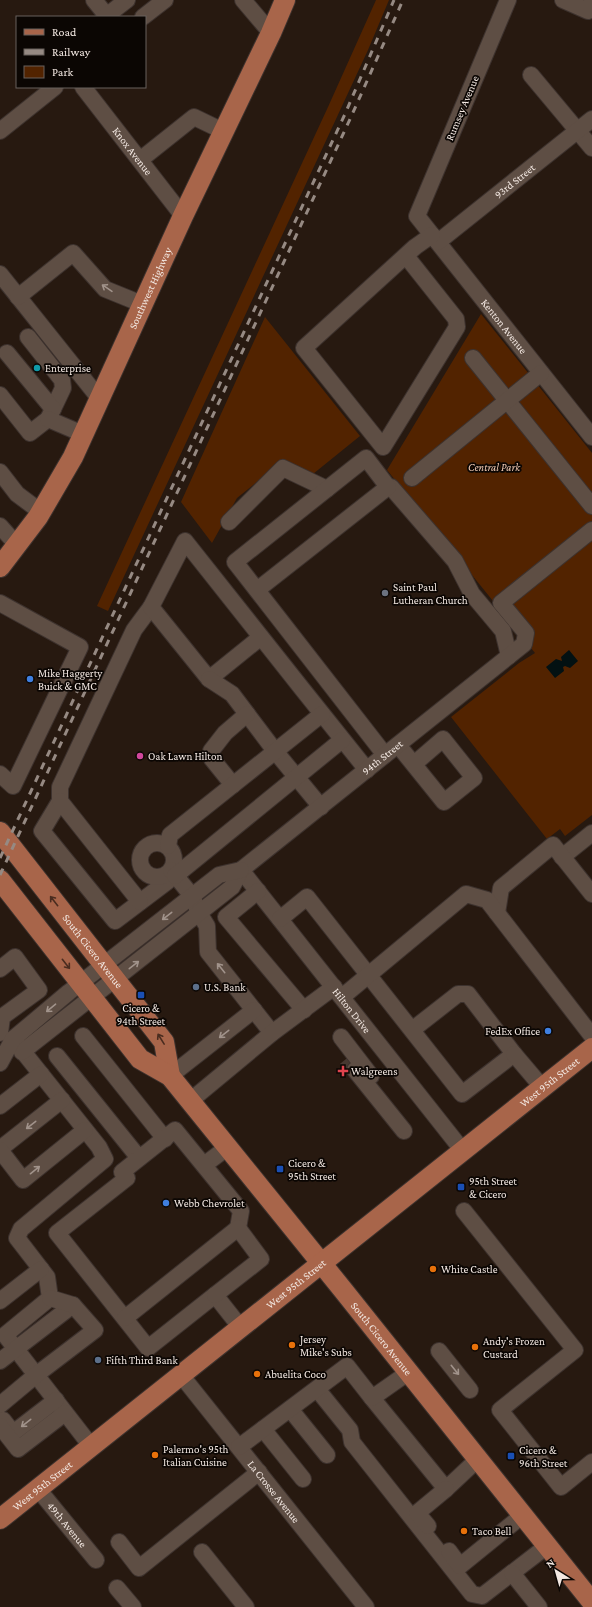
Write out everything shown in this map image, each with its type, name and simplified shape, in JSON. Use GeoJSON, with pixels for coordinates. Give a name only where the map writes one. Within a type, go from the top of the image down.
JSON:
{"type":"FeatureCollection","features":[{"type":"Feature","properties":{"kind":"main road","name":"Southwest Highway"},"geometry":{"type":"LineString","coordinates":[[0,567],[41,512],[73,457],[142,304],[223,131],[271,33],[285,0]]}},
{"type":"Feature","properties":{"kind":"main road","name":"South Cicero Avenue"},"geometry":{"type":"LineString","coordinates":[[0,832],[164,1042],[170,1076]]}},
{"type":"Feature","properties":{"kind":"main road","name":"South Cicero Avenue"},"geometry":{"type":"LineString","coordinates":[[0,880],[140,1059],[170,1076],[322,1263],[592,1602]]}},
{"type":"Feature","properties":{"kind":"main road","name":"West 95th Street"},"geometry":{"type":"LineString","coordinates":[[0,1519],[592,1048]]}},
{"type":"Feature","properties":{"kind":"street"},"geometry":{"type":"LineString","coordinates":[[94,0],[106,16],[127,0]]}},
{"type":"Feature","properties":{"kind":"street"},"geometry":{"type":"LineString","coordinates":[[138,0],[146,15],[165,0]]}},
{"type":"Feature","properties":{"kind":"street"},"geometry":{"type":"LineString","coordinates":[[243,0],[271,33]]}},
{"type":"Feature","properties":{"kind":"street","name":"Rumsey Avenue"},"geometry":{"type":"LineString","coordinates":[[417,216],[508,0]]}},
{"type":"Feature","properties":{"kind":"street"},"geometry":{"type":"LineString","coordinates":[[563,0],[588,11],[592,0]]}},
{"type":"Feature","properties":{"kind":"street"},"geometry":{"type":"LineString","coordinates":[[531,75],[592,148]]}},
{"type":"Feature","properties":{"kind":"street"},"geometry":{"type":"LineString","coordinates":[[0,131],[54,88]]}},
{"type":"Feature","properties":{"kind":"street","name":"Knox Avenue"},"geometry":{"type":"LineString","coordinates":[[84,88],[183,216]]}},
{"type":"Feature","properties":{"kind":"street"},"geometry":{"type":"LineString","coordinates":[[140,160],[194,117],[223,131]]}},
{"type":"Feature","properties":{"kind":"street","name":"93rd Street"},"geometry":{"type":"LineString","coordinates":[[406,256],[456,319],[457,327],[383,447],[304,348],[406,256],[435,239],[592,119]]}},
{"type":"Feature","properties":{"kind":"street","name":"Kenton Avenue"},"geometry":{"type":"LineString","coordinates":[[417,216],[592,437]]}},
{"type":"Feature","properties":{"kind":"street"},"geometry":{"type":"LineString","coordinates":[[18,296],[73,253],[105,289],[142,304]]}},
{"type":"Feature","properties":{"kind":"street"},"geometry":{"type":"LineString","coordinates":[[0,274],[99,398]]}},
{"type":"Feature","properties":{"kind":"street"},"geometry":{"type":"LineString","coordinates":[[41,326],[4,356],[50,414],[83,434]]}},
{"type":"Feature","properties":{"kind":"street"},"geometry":{"type":"LineString","coordinates":[[0,395],[30,433],[50,414],[63,388],[62,380],[28,337]]}},
{"type":"Feature","properties":{"kind":"street"},"geometry":{"type":"LineString","coordinates":[[473,358],[592,506]]}},
{"type":"Feature","properties":{"kind":"street"},"geometry":{"type":"LineString","coordinates":[[412,478],[541,373]]}},
{"type":"Feature","properties":{"kind":"street"},"geometry":{"type":"LineString","coordinates":[[385,755],[236,562],[366,458],[388,487],[391,487],[455,562],[472,594],[503,631],[509,656]]}},
{"type":"Feature","properties":{"kind":"street"},"geometry":{"type":"LineString","coordinates":[[229,522],[283,468],[327,489]]}},
{"type":"Feature","properties":{"kind":"street"},"geometry":{"type":"LineString","coordinates":[[0,472],[17,494],[41,512]]}},
{"type":"Feature","properties":{"kind":"street"},"geometry":{"type":"LineString","coordinates":[[257,590],[388,487]]}},
{"type":"Feature","properties":{"kind":"street"},"geometry":{"type":"LineString","coordinates":[[0,526],[17,545]]}},
{"type":"Feature","properties":{"kind":"street","name":"94th Street"},"geometry":{"type":"LineString","coordinates":[[110,972],[203,919],[232,887],[241,870],[524,644],[526,633],[501,603],[592,530]]}},
{"type":"Feature","properties":{"kind":"street"},"geometry":{"type":"LineString","coordinates":[[342,740],[115,921],[42,831],[60,801],[60,787],[134,630],[151,606],[185,541],[366,770]]}},
{"type":"Feature","properties":{"kind":"street"},"geometry":{"type":"LineString","coordinates":[[0,603],[80,647],[13,786],[0,774]]}},
{"type":"Feature","properties":{"kind":"street"},"geometry":{"type":"LineString","coordinates":[[151,606],[209,679],[232,694],[275,751],[321,806]]}},
{"type":"Feature","properties":{"kind":"street"},"geometry":{"type":"LineString","coordinates":[[209,679],[261,636]]}},
{"type":"Feature","properties":{"kind":"street"},"geometry":{"type":"LineString","coordinates":[[233,785],[212,759],[211,751],[225,733],[248,714]]}},
{"type":"Feature","properties":{"kind":"street"},"geometry":{"type":"LineString","coordinates":[[168,846],[170,835],[322,714]]}},
{"type":"Feature","properties":{"kind":"street"},"geometry":{"type":"LineString","coordinates":[[398,745],[414,764]]}},
{"type":"Feature","properties":{"kind":"street"},"geometry":{"type":"LineString","coordinates":[[60,801],[140,902]]}},
{"type":"Feature","properties":{"kind":"street"},"geometry":{"type":"LineString","coordinates":[[562,857],[592,833]]}},
{"type":"Feature","properties":{"kind":"street"},"geometry":{"type":"LineString","coordinates":[[157,843],[168,846],[174,855],[174,866],[170,876],[157,878],[147,874],[143,870],[140,860],[143,850],[152,844],[157,843]]}},
{"type":"Feature","properties":{"kind":"street"},"geometry":{"type":"LineString","coordinates":[[497,913],[501,888],[553,846],[592,894]]}},
{"type":"Feature","properties":{"kind":"street","name":"94th Street"},"geometry":{"type":"LineString","coordinates":[[9,1041],[86,990],[110,972],[188,899],[219,875],[241,870]]}},
{"type":"Feature","properties":{"kind":"street","name":"Hilton Drive"},"geometry":{"type":"LineString","coordinates":[[241,870],[463,1151]]}},
{"type":"Feature","properties":{"kind":"street"},"geometry":{"type":"LineString","coordinates":[[170,876],[203,919],[208,952],[272,1033]]}},
{"type":"Feature","properties":{"kind":"street"},"geometry":{"type":"LineString","coordinates":[[203,919],[226,917],[258,891]]}},
{"type":"Feature","properties":{"kind":"street"},"geometry":{"type":"LineString","coordinates":[[190,1101],[272,1033],[304,1010],[369,975],[466,894],[487,900],[592,1036]]}},
{"type":"Feature","properties":{"kind":"street"},"geometry":{"type":"LineString","coordinates":[[280,919],[307,898],[462,1094],[514,1054]]}},
{"type":"Feature","properties":{"kind":"street"},"geometry":{"type":"LineString","coordinates":[[226,917],[304,1010]]}},
{"type":"Feature","properties":{"kind":"street"},"geometry":{"type":"LineString","coordinates":[[0,969],[15,957],[39,990],[2,1017],[0,1027],[9,1041],[41,1074],[62,1100],[99,1147],[105,1159],[21,1229],[17,1238],[47,1278],[50,1298]]}},
{"type":"Feature","properties":{"kind":"street"},"geometry":{"type":"LineString","coordinates":[[412,1030],[458,994],[468,994],[514,1054],[542,1087]]}},
{"type":"Feature","properties":{"kind":"street"},"geometry":{"type":"LineString","coordinates":[[170,1076],[254,1010]]}},
{"type":"Feature","properties":{"kind":"street"},"geometry":{"type":"LineString","coordinates":[[83,1036],[164,1139]]}},
{"type":"Feature","properties":{"kind":"street"},"geometry":{"type":"LineString","coordinates":[[381,1103],[370,1075],[337,1040],[350,1064],[381,1103],[404,1131]]}},
{"type":"Feature","properties":{"kind":"street"},"geometry":{"type":"LineString","coordinates":[[0,1063],[9,1041]]}},
{"type":"Feature","properties":{"kind":"street"},"geometry":{"type":"LineString","coordinates":[[57,1056],[139,1158]]}},
{"type":"Feature","properties":{"kind":"street"},"geometry":{"type":"LineString","coordinates":[[0,1106],[41,1074]]}},
{"type":"Feature","properties":{"kind":"street"},"geometry":{"type":"LineString","coordinates":[[62,1100],[0,1150],[23,1180],[85,1130]]}},
{"type":"Feature","properties":{"kind":"street"},"geometry":{"type":"LineString","coordinates":[[176,1130],[240,1211],[238,1228],[261,1259],[148,1348],[58,1233],[127,1178],[122,1172],[139,1158],[176,1130]]}},
{"type":"Feature","properties":{"kind":"street"},"geometry":{"type":"LineString","coordinates":[[204,1165],[228,1147]]}},
{"type":"Feature","properties":{"kind":"street"},"geometry":{"type":"LineString","coordinates":[[464,1211],[575,1350],[500,1410],[561,1487],[590,1468]]}},
{"type":"Feature","properties":{"kind":"street"},"geometry":{"type":"LineString","coordinates":[[125,1318],[238,1228]]}},
{"type":"Feature","properties":{"kind":"street"},"geometry":{"type":"LineString","coordinates":[[0,1301],[41,1269]]}},
{"type":"Feature","properties":{"kind":"street"},"geometry":{"type":"LineString","coordinates":[[215,1295],[241,1328]]}},
{"type":"Feature","properties":{"kind":"street"},"geometry":{"type":"LineString","coordinates":[[0,1405],[36,1375],[95,1330],[73,1305],[50,1298]]}},
{"type":"Feature","properties":{"kind":"street"},"geometry":{"type":"LineString","coordinates":[[50,1298],[2,1337],[16,1349],[91,1446]]}},
{"type":"Feature","properties":{"kind":"street"},"geometry":{"type":"LineString","coordinates":[[0,1361],[73,1305]]}},
{"type":"Feature","properties":{"kind":"street"},"geometry":{"type":"LineString","coordinates":[[439,1351],[470,1390]]}},
{"type":"Feature","properties":{"kind":"street"},"geometry":{"type":"LineString","coordinates":[[239,1447],[347,1366],[446,1489]]}},
{"type":"Feature","properties":{"kind":"street"},"geometry":{"type":"LineString","coordinates":[[372,1398],[409,1372]]}},
{"type":"Feature","properties":{"kind":"street","name":"La Crosse Avenue"},"geometry":{"type":"LineString","coordinates":[[181,1375],[366,1607]]}},
{"type":"Feature","properties":{"kind":"street"},"geometry":{"type":"LineString","coordinates":[[317,1389],[350,1430],[352,1442],[472,1594],[476,1603],[548,1546]]}},
{"type":"Feature","properties":{"kind":"street"},"geometry":{"type":"LineString","coordinates":[[0,1417],[13,1433],[60,1407]]}},
{"type":"Feature","properties":{"kind":"street"},"geometry":{"type":"LineString","coordinates":[[0,1426],[18,1449],[60,1407]]}},
{"type":"Feature","properties":{"kind":"street"},"geometry":{"type":"LineString","coordinates":[[290,1409],[327,1455]]}},
{"type":"Feature","properties":{"kind":"street"},"geometry":{"type":"LineString","coordinates":[[263,1429],[303,1479]]}},
{"type":"Feature","properties":{"kind":"street"},"geometry":{"type":"LineString","coordinates":[[478,1459],[446,1489],[417,1513],[460,1566],[523,1515]]}},
{"type":"Feature","properties":{"kind":"street"},"geometry":{"type":"LineString","coordinates":[[119,1542],[139,1568],[259,1472]]}},
{"type":"Feature","properties":{"kind":"street","name":"49th Avenue"},"geometry":{"type":"LineString","coordinates":[[38,1489],[96,1560]]}},
{"type":"Feature","properties":{"kind":"street"},"geometry":{"type":"LineString","coordinates":[[202,1552],[246,1607]]}},
{"type":"Feature","properties":{"kind":"street"},"geometry":{"type":"LineString","coordinates":[[512,1573],[539,1607]]}},
{"type":"Feature","properties":{"kind":"street"},"geometry":{"type":"LineString","coordinates":[[117,1588],[133,1607]]}},
{"type":"Feature","properties":{"kind":"green space"},"geometry":{"type":"Polygon","coordinates":[[[376,0],[389,0],[368,50],[108,611],[97,606],[376,0]]]}},
{"type":"Feature","properties":{"kind":"green space","name":"Central Park"},"geometry":{"type":"Polygon","coordinates":[[[481,314],[592,453],[592,815],[565,836],[560,829],[547,839],[451,717],[519,663],[535,653],[387,470],[481,314]]]}},
{"type":"Feature","properties":{"kind":"green space"},"geometry":{"type":"Polygon","coordinates":[[[265,317],[360,436],[313,474],[284,460],[237,498],[212,543],[181,502],[265,317]]]}},
{"type":"Feature","properties":{"kind":"shaded area"},"geometry":{"type":"Polygon","coordinates":[[[569,650],[578,661],[570,668],[565,666],[563,667],[564,671],[555,678],[546,667],[556,659],[562,661],[561,657],[569,650]]]}},
{"type":"Feature","properties":{"kind":"tunnel"},"geometry":{"type":"LineString","coordinates":[[346,1059],[355,1070]]}},
{"type":"Feature","properties":{"kind":"railway"},"geometry":{"type":"LineString","coordinates":[[0,858],[345,114],[394,0]]}},
{"type":"Feature","properties":{"kind":"railway"},"geometry":{"type":"LineString","coordinates":[[0,875],[351,117],[403,0]]}},
{"type":"Feature","properties":{"kind":"place","name":"Enterprise"},"geometry":{"type":"Point","coordinates":[37,368]}},
{"type":"Feature","properties":{"kind":"place","name":"Saint Paul Lutheran Church"},"geometry":{"type":"Point","coordinates":[385,593]}},
{"type":"Feature","properties":{"kind":"place","name":"Mike Haggerty Buick & GMC"},"geometry":{"type":"Point","coordinates":[30,679]}},
{"type":"Feature","properties":{"kind":"place","name":"Oak Lawn Hilton"},"geometry":{"type":"Point","coordinates":[140,756]}},
{"type":"Feature","properties":{"kind":"place","name":"U.S. Bank"},"geometry":{"type":"Point","coordinates":[196,987]}},
{"type":"Feature","properties":{"kind":"place","name":"Cicero & 94th Street"},"geometry":{"type":"Point","coordinates":[141,995]}},
{"type":"Feature","properties":{"kind":"place","name":"FedEx Office"},"geometry":{"type":"Point","coordinates":[548,1031]}},
{"type":"Feature","properties":{"kind":"place","name":"Walgreens"},"geometry":{"type":"Point","coordinates":[343,1071]}},
{"type":"Feature","properties":{"kind":"place","name":"Cicero & 95th Street"},"geometry":{"type":"Point","coordinates":[280,1169]}},
{"type":"Feature","properties":{"kind":"place","name":"95th Street & Cicero"},"geometry":{"type":"Point","coordinates":[461,1187]}},
{"type":"Feature","properties":{"kind":"place","name":"Webb Chevrolet"},"geometry":{"type":"Point","coordinates":[166,1203]}},
{"type":"Feature","properties":{"kind":"place","name":"White Castle"},"geometry":{"type":"Point","coordinates":[433,1269]}},
{"type":"Feature","properties":{"kind":"place","name":"Jersey Mike's Subs"},"geometry":{"type":"Point","coordinates":[292,1345]}},
{"type":"Feature","properties":{"kind":"place","name":"Andy's Frozen Custard"},"geometry":{"type":"Point","coordinates":[475,1347]}},
{"type":"Feature","properties":{"kind":"place","name":"Fifth Third Bank"},"geometry":{"type":"Point","coordinates":[98,1360]}},
{"type":"Feature","properties":{"kind":"place","name":"Abuelita Coco"},"geometry":{"type":"Point","coordinates":[257,1374]}},
{"type":"Feature","properties":{"kind":"place","name":"Palermo's 95th Italian Cuisine"},"geometry":{"type":"Point","coordinates":[155,1455]}},
{"type":"Feature","properties":{"kind":"place","name":"Cicero & 96th Street"},"geometry":{"type":"Point","coordinates":[511,1456]}},
{"type":"Feature","properties":{"kind":"place","name":"Taco Bell"},"geometry":{"type":"Point","coordinates":[464,1531]}}]}
